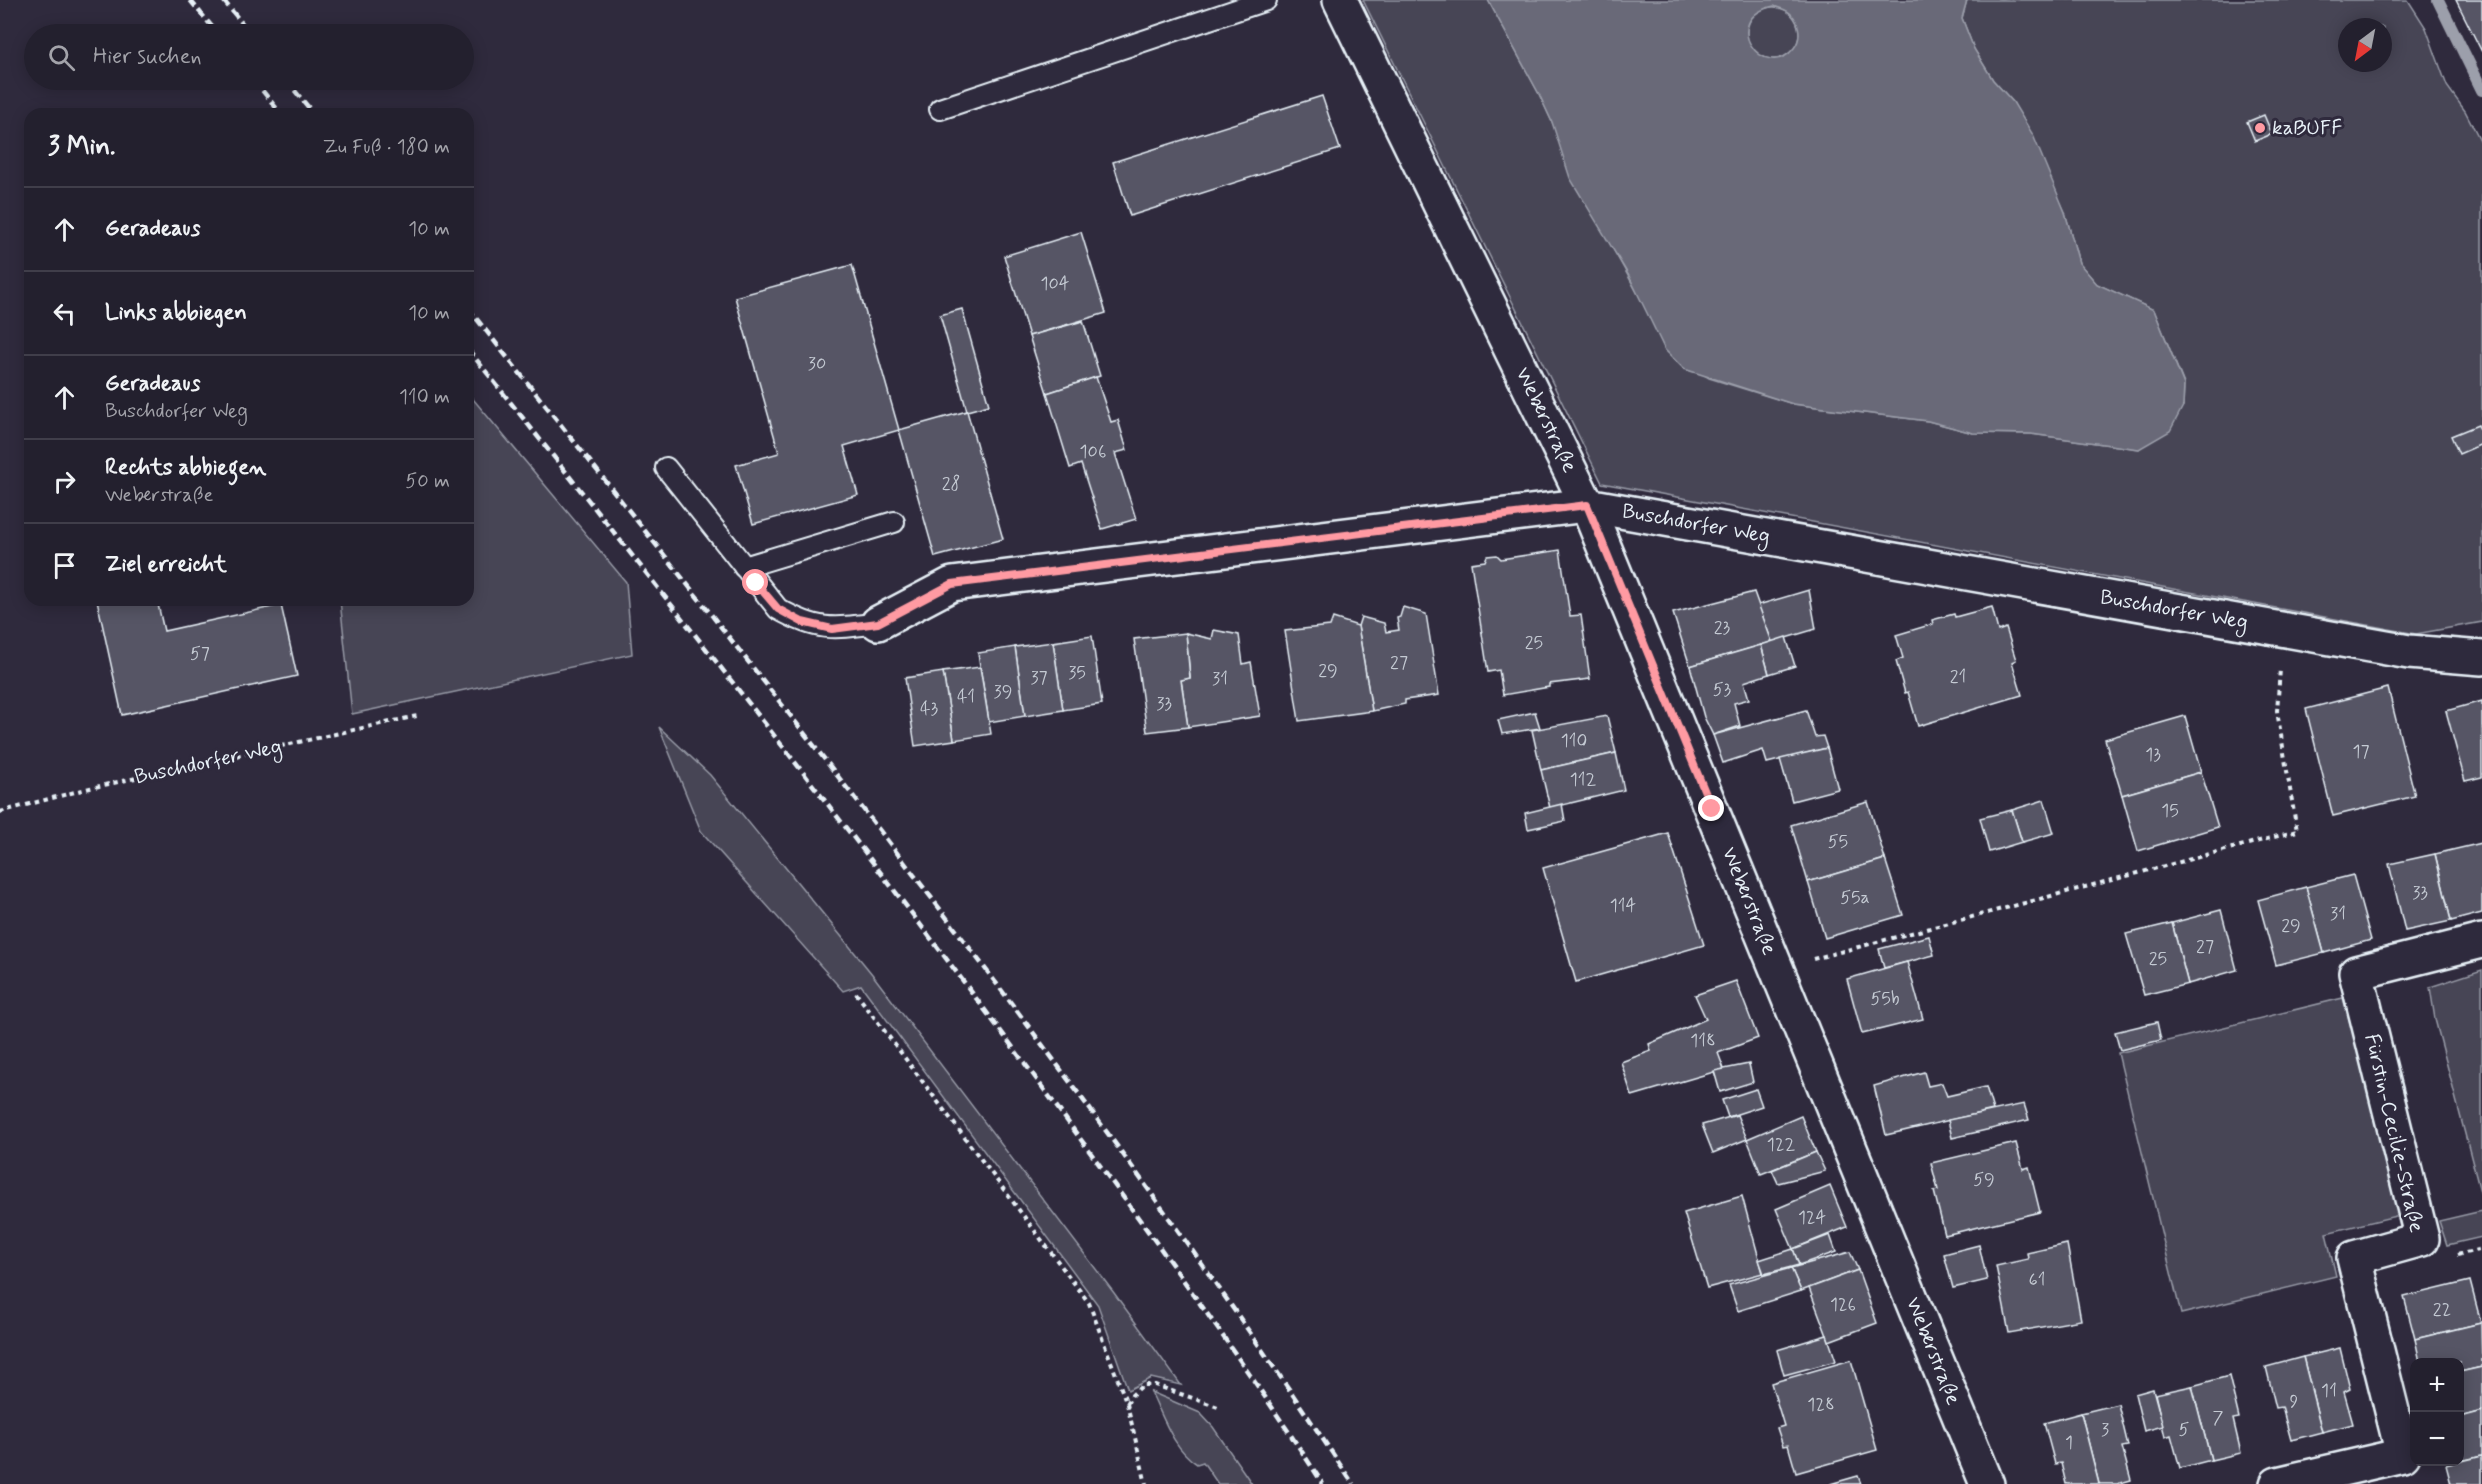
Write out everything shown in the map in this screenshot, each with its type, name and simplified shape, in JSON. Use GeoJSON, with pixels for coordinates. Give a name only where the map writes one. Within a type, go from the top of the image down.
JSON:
{"type":"FeatureCollection","features":[{"type":"Feature","properties":{"kind":"street","name":"Weberstraße"},"geometry":{"type":"LineString","coordinates":[[1340,0],[1587,505],[1988,1484]]}},
{"type":"Feature","properties":{"kind":"street","name":"Buschdorfer Weg"},"geometry":{"type":"LineString","coordinates":[[878,623],[952,584],[1587,505],[2409,652],[2482,658]]}},
{"type":"Feature","properties":{"kind":"street","name":"Fürstin-Cecilie-Straße"},"geometry":{"type":"LineString","coordinates":[[2277,1484],[2403,1455],[2354,1258],[2422,1239],[2356,973],[2482,941]]}},
{"type":"Feature","properties":{"kind":"lane"},"geometry":{"type":"LineString","coordinates":[[940,109],[1266,0]]}},
{"type":"Feature","properties":{"kind":"lane"},"geometry":{"type":"LineString","coordinates":[[666,468],[778,609],[802,622],[832,629],[878,623]]}},
{"type":"Feature","properties":{"kind":"lane"},"geometry":{"type":"LineString","coordinates":[[744,567],[894,522]]}},
{"type":"Feature","properties":{"kind":"path"},"geometry":{"type":"LineString","coordinates":[[1777,969],[2297,831],[2277,711],[2282,630]]}},
{"type":"Feature","properties":{"kind":"path","name":"Buschdorfer Weg"},"geometry":{"type":"LineString","coordinates":[[0,812],[86,789],[417,716]]}},
{"type":"Feature","properties":{"kind":"path"},"geometry":{"type":"LineString","coordinates":[[856,993],[1089,1303],[1127,1404],[1146,1484]]}},
{"type":"Feature","properties":{"kind":"path"},"geometry":{"type":"LineString","coordinates":[[1127,1404],[1132,1395],[1143,1385],[1155,1385],[1218,1407]]}},
{"type":"Feature","properties":{"kind":"shaded area"},"geometry":{"type":"Polygon","coordinates":[[[1363,0],[1488,0],[1539,94],[1601,227],[1654,323],[1665,350],[1709,378],[1793,404],[1928,421],[1973,433],[2031,434],[2139,449],[2183,406],[2184,384],[2154,310],[2097,284],[2079,263],[2065,212],[2013,102],[1993,80],[1974,49],[1962,18],[1967,0],[2408,0],[2426,28],[2447,86],[2465,111],[2482,144],[2482,622],[2416,634],[1602,483],[1363,0]]]}},
{"type":"Feature","properties":{"kind":"shaded area"},"geometry":{"type":"Polygon","coordinates":[[[1773,7],[1787,11],[1795,19],[1799,33],[1795,47],[1787,55],[1773,59],[1759,55],[1751,47],[1747,33],[1751,19],[1759,11],[1773,7]]]}},
{"type":"Feature","properties":{"kind":"shaded area"},"geometry":{"type":"Polygon","coordinates":[[[474,400],[626,582],[632,654],[352,714],[341,606],[474,606],[474,400]]]}},
{"type":"Feature","properties":{"kind":"shaded area"},"geometry":{"type":"Polygon","coordinates":[[[659,727],[710,775],[872,974],[1181,1385],[1151,1378],[1128,1390],[1098,1305],[861,985],[843,991],[701,831],[659,727]]]}},
{"type":"Feature","properties":{"kind":"shaded area"},"geometry":{"type":"Polygon","coordinates":[[[2482,970],[2482,1199],[2435,1019],[2430,987],[2482,970]]]}},
{"type":"Feature","properties":{"kind":"shaded area"},"geometry":{"type":"Polygon","coordinates":[[[2343,998],[2404,1214],[2326,1233],[2336,1276],[2181,1314],[2118,1053],[2343,998]]]}},
{"type":"Feature","properties":{"kind":"shaded area"},"geometry":{"type":"Polygon","coordinates":[[[2482,1211],[2482,1237],[2447,1245],[2439,1221],[2482,1211]]]}},
{"type":"Feature","properties":{"kind":"shaded area"},"geometry":{"type":"Polygon","coordinates":[[[1151,1392],[1200,1413],[1213,1427],[1252,1484],[1218,1484],[1203,1462],[1197,1464],[1189,1458],[1175,1441],[1151,1392]]]}},
{"type":"Feature","properties":{"kind":"water"},"geometry":{"type":"Polygon","coordinates":[[[1488,0],[1967,0],[1962,18],[1974,49],[1993,80],[2013,102],[2033,135],[2065,212],[2079,263],[2097,284],[2154,310],[2184,385],[2183,406],[2170,431],[2139,449],[2031,434],[1973,433],[1928,421],[1793,404],[1684,369],[1665,350],[1629,276],[1570,178],[1552,122],[1488,0]],[[1774,6],[1757,13],[1749,23],[1747,35],[1751,46],[1770,59],[1782,57],[1794,48],[1799,33],[1797,23],[1791,14],[1774,6]]]}},
{"type":"Feature","properties":{"kind":"building"},"geometry":{"type":"Polygon","coordinates":[[[2456,0],[2482,0],[2482,52],[2456,0]]]}},
{"type":"Feature","properties":{"kind":"building"},"geometry":{"type":"Polygon","coordinates":[[[1322,96],[1340,149],[1130,216],[1113,162],[1322,96]]]}},
{"type":"Feature","properties":{"kind":"building","name":"kaBUFF"},"geometry":{"type":"Polygon","coordinates":[[[2264,115],[2272,134],[2255,141],[2247,122],[2264,115]]]}},
{"type":"Feature","properties":{"kind":"building"},"geometry":{"type":"Polygon","coordinates":[[[1081,232],[1106,313],[1029,336],[1004,256],[1081,232]]]}},
{"type":"Feature","properties":{"kind":"building"},"geometry":{"type":"Polygon","coordinates":[[[852,265],[899,430],[844,446],[858,495],[753,524],[736,465],[779,453],[735,297],[852,265]]]}},
{"type":"Feature","properties":{"kind":"building"},"geometry":{"type":"Polygon","coordinates":[[[962,309],[989,405],[967,411],[940,315],[962,309]]]}},
{"type":"Feature","properties":{"kind":"building"},"geometry":{"type":"Polygon","coordinates":[[[1083,321],[1100,376],[1047,393],[1029,336],[1083,321]]]}},
{"type":"Feature","properties":{"kind":"building"},"geometry":{"type":"Polygon","coordinates":[[[1096,377],[1111,422],[1118,420],[1127,450],[1115,453],[1136,519],[1102,529],[1081,464],[1070,468],[1047,393],[1096,377]]]}},
{"type":"Feature","properties":{"kind":"building"},"geometry":{"type":"Polygon","coordinates":[[[967,411],[1003,539],[935,557],[899,430],[967,411]]]}},
{"type":"Feature","properties":{"kind":"building"},"geometry":{"type":"Polygon","coordinates":[[[2478,425],[2482,434],[2482,444],[2459,454],[2451,436],[2478,425]]]}},
{"type":"Feature","properties":{"kind":"building"},"geometry":{"type":"Polygon","coordinates":[[[1560,550],[1570,616],[1581,615],[1590,679],[1549,684],[1549,687],[1503,695],[1499,670],[1488,672],[1471,563],[1485,561],[1487,556],[1497,555],[1501,559],[1560,550]]]}},
{"type":"Feature","properties":{"kind":"building"},"geometry":{"type":"Polygon","coordinates":[[[1809,590],[1816,629],[1772,642],[1758,605],[1809,590]]]}},
{"type":"Feature","properties":{"kind":"building"},"geometry":{"type":"Polygon","coordinates":[[[1754,592],[1772,642],[1690,666],[1673,613],[1754,592]]]}},
{"type":"Feature","properties":{"kind":"building"},"geometry":{"type":"Polygon","coordinates":[[[98,606],[158,606],[164,631],[281,606],[297,676],[122,715],[98,606]]]}},
{"type":"Feature","properties":{"kind":"building"},"geometry":{"type":"Polygon","coordinates":[[[1403,607],[1426,614],[1439,695],[1405,700],[1405,704],[1372,711],[1358,626],[1361,617],[1384,623],[1386,632],[1399,630],[1397,618],[1400,617],[1403,607]]]}},
{"type":"Feature","properties":{"kind":"building"},"geometry":{"type":"Polygon","coordinates":[[[1992,607],[1998,631],[2006,628],[2016,660],[2012,662],[2022,695],[1918,726],[1896,661],[1903,658],[1896,635],[1933,624],[1932,620],[1954,614],[1955,617],[1992,607]]]}},
{"type":"Feature","properties":{"kind":"building"},"geometry":{"type":"Polygon","coordinates":[[[1333,618],[1358,626],[1372,711],[1299,721],[1285,631],[1330,626],[1333,618]]]}},
{"type":"Feature","properties":{"kind":"building"},"geometry":{"type":"Polygon","coordinates":[[[1214,630],[1239,635],[1243,664],[1251,662],[1260,716],[1188,727],[1181,680],[1190,678],[1186,633],[1212,639],[1214,630]]]}},
{"type":"Feature","properties":{"kind":"building"},"geometry":{"type":"Polygon","coordinates":[[[1186,633],[1190,678],[1181,680],[1188,727],[1147,732],[1134,639],[1186,633]]]}},
{"type":"Feature","properties":{"kind":"building"},"geometry":{"type":"Polygon","coordinates":[[[1092,636],[1102,704],[1063,710],[1053,642],[1092,636]]]}},
{"type":"Feature","properties":{"kind":"building"},"geometry":{"type":"Polygon","coordinates":[[[1786,637],[1795,666],[1769,674],[1761,645],[1786,637]]]}},
{"type":"Feature","properties":{"kind":"building"},"geometry":{"type":"Polygon","coordinates":[[[1053,642],[1063,710],[1025,716],[1015,647],[1053,642]]]}},
{"type":"Feature","properties":{"kind":"building"},"geometry":{"type":"Polygon","coordinates":[[[1761,645],[1769,674],[1744,682],[1749,699],[1734,703],[1740,726],[1713,735],[1704,717],[1690,666],[1761,645]]]}},
{"type":"Feature","properties":{"kind":"building"},"geometry":{"type":"Polygon","coordinates":[[[1015,647],[1025,716],[989,722],[978,653],[1015,647]]]}},
{"type":"Feature","properties":{"kind":"building"},"geometry":{"type":"Polygon","coordinates":[[[980,667],[991,734],[954,740],[943,672],[980,667]]]}},
{"type":"Feature","properties":{"kind":"building"},"geometry":{"type":"Polygon","coordinates":[[[943,672],[954,740],[915,746],[905,678],[943,672]]]}},
{"type":"Feature","properties":{"kind":"building"},"geometry":{"type":"Polygon","coordinates":[[[2388,688],[2415,796],[2333,816],[2306,709],[2388,688]]]}},
{"type":"Feature","properties":{"kind":"building"},"geometry":{"type":"Polygon","coordinates":[[[2482,701],[2482,777],[2465,781],[2446,711],[2482,701]]]}},
{"type":"Feature","properties":{"kind":"building"},"geometry":{"type":"Polygon","coordinates":[[[1806,710],[1815,737],[1823,736],[1827,748],[1767,763],[1763,750],[1723,763],[1713,735],[1806,710]]]}},
{"type":"Feature","properties":{"kind":"building"},"geometry":{"type":"Polygon","coordinates":[[[1535,712],[1540,728],[1502,734],[1498,720],[1535,712]]]}},
{"type":"Feature","properties":{"kind":"building"},"geometry":{"type":"Polygon","coordinates":[[[1607,716],[1616,753],[1541,770],[1532,730],[1607,716]]]}},
{"type":"Feature","properties":{"kind":"building"},"geometry":{"type":"Polygon","coordinates":[[[2185,716],[2201,772],[2122,795],[2105,739],[2185,716]]]}},
{"type":"Feature","properties":{"kind":"building"},"geometry":{"type":"Polygon","coordinates":[[[1827,748],[1838,789],[1792,801],[1780,759],[1827,748]]]}},
{"type":"Feature","properties":{"kind":"building"},"geometry":{"type":"Polygon","coordinates":[[[1616,753],[1624,790],[1550,808],[1541,770],[1616,753]]]}},
{"type":"Feature","properties":{"kind":"building"},"geometry":{"type":"Polygon","coordinates":[[[2201,772],[2218,827],[2138,851],[2122,795],[2201,772]]]}},
{"type":"Feature","properties":{"kind":"building"},"geometry":{"type":"Polygon","coordinates":[[[2044,800],[2054,833],[2022,842],[2012,810],[2044,800]]]}},
{"type":"Feature","properties":{"kind":"building"},"geometry":{"type":"Polygon","coordinates":[[[1868,802],[1885,859],[1808,882],[1791,825],[1868,802]]]}},
{"type":"Feature","properties":{"kind":"building"},"geometry":{"type":"Polygon","coordinates":[[[1562,804],[1565,821],[1528,829],[1525,813],[1562,804]]]}},
{"type":"Feature","properties":{"kind":"building"},"geometry":{"type":"Polygon","coordinates":[[[2012,810],[2022,842],[1989,852],[1980,818],[2012,810]]]}},
{"type":"Feature","properties":{"kind":"building"},"geometry":{"type":"Polygon","coordinates":[[[1668,833],[1704,945],[1576,982],[1543,868],[1668,833]]]}},
{"type":"Feature","properties":{"kind":"building"},"geometry":{"type":"Polygon","coordinates":[[[2482,843],[2482,913],[2451,921],[2435,854],[2482,843]]]}},
{"type":"Feature","properties":{"kind":"building"},"geometry":{"type":"Polygon","coordinates":[[[2435,854],[2451,921],[2405,931],[2389,864],[2435,854]]]}},
{"type":"Feature","properties":{"kind":"building"},"geometry":{"type":"Polygon","coordinates":[[[1885,859],[1903,915],[1825,938],[1808,882],[1885,859]]]}},
{"type":"Feature","properties":{"kind":"building"},"geometry":{"type":"Polygon","coordinates":[[[2353,875],[2371,940],[2324,953],[2306,887],[2353,875]]]}},
{"type":"Feature","properties":{"kind":"building"},"geometry":{"type":"Polygon","coordinates":[[[2306,887],[2324,953],[2276,965],[2258,900],[2306,887]]]}},
{"type":"Feature","properties":{"kind":"building"},"geometry":{"type":"Polygon","coordinates":[[[2221,910],[2237,970],[2188,984],[2172,923],[2221,910]]]}},
{"type":"Feature","properties":{"kind":"building"},"geometry":{"type":"Polygon","coordinates":[[[2172,923],[2188,984],[2144,995],[2126,934],[2172,923]]]}},
{"type":"Feature","properties":{"kind":"building"},"geometry":{"type":"Polygon","coordinates":[[[1929,936],[1934,955],[1884,968],[1879,949],[1929,936]]]}},
{"type":"Feature","properties":{"kind":"building"},"geometry":{"type":"Polygon","coordinates":[[[1907,962],[1923,1019],[1862,1034],[1847,979],[1907,962]]]}},
{"type":"Feature","properties":{"kind":"building"},"geometry":{"type":"Polygon","coordinates":[[[1736,981],[1758,1038],[1718,1053],[1724,1069],[1632,1096],[1621,1062],[1651,1051],[1649,1044],[1706,1019],[1695,995],[1736,981]]]}},
{"type":"Feature","properties":{"kind":"building"},"geometry":{"type":"Polygon","coordinates":[[[2157,1022],[2161,1040],[2120,1050],[2115,1032],[2157,1022]]]}},
{"type":"Feature","properties":{"kind":"building"},"geometry":{"type":"Polygon","coordinates":[[[1749,1064],[1753,1082],[1720,1092],[1714,1071],[1749,1064]]]}},
{"type":"Feature","properties":{"kind":"building"},"geometry":{"type":"Polygon","coordinates":[[[1924,1072],[1928,1086],[1942,1083],[1947,1096],[1986,1087],[1993,1110],[1886,1135],[1874,1086],[1924,1072]]]}},
{"type":"Feature","properties":{"kind":"building"},"geometry":{"type":"Polygon","coordinates":[[[1756,1089],[1762,1106],[1728,1117],[1722,1100],[1756,1089]]]}},
{"type":"Feature","properties":{"kind":"building"},"geometry":{"type":"Polygon","coordinates":[[[2024,1104],[2029,1120],[1952,1138],[1948,1120],[2024,1104]]]}},
{"type":"Feature","properties":{"kind":"building"},"geometry":{"type":"Polygon","coordinates":[[[1737,1115],[1747,1139],[1713,1153],[1702,1125],[1737,1115]]]}},
{"type":"Feature","properties":{"kind":"building"},"geometry":{"type":"Polygon","coordinates":[[[1801,1116],[1816,1152],[1761,1174],[1747,1139],[1801,1116]]]}},
{"type":"Feature","properties":{"kind":"building"},"geometry":{"type":"Polygon","coordinates":[[[2016,1143],[2023,1169],[2029,1167],[2040,1212],[1945,1235],[1934,1191],[1938,1190],[1931,1163],[2016,1143]]]}},
{"type":"Feature","properties":{"kind":"building"},"geometry":{"type":"Polygon","coordinates":[[[1816,1152],[1825,1171],[1778,1183],[1772,1170],[1816,1152]]]}},
{"type":"Feature","properties":{"kind":"building"},"geometry":{"type":"Polygon","coordinates":[[[1830,1186],[1847,1227],[1793,1249],[1776,1209],[1830,1186]]]}},
{"type":"Feature","properties":{"kind":"building"},"geometry":{"type":"Polygon","coordinates":[[[1742,1196],[1763,1273],[1707,1288],[1684,1213],[1742,1196]]]}},
{"type":"Feature","properties":{"kind":"building"},"geometry":{"type":"Polygon","coordinates":[[[1830,1235],[1836,1252],[1799,1265],[1793,1249],[1830,1235]]]}},
{"type":"Feature","properties":{"kind":"building"},"geometry":{"type":"Polygon","coordinates":[[[2067,1244],[2081,1320],[2009,1333],[1996,1266],[2028,1259],[2027,1253],[2067,1244]]]}},
{"type":"Feature","properties":{"kind":"building"},"geometry":{"type":"Polygon","coordinates":[[[1979,1245],[1987,1280],[1953,1288],[1944,1254],[1979,1245]]]}},
{"type":"Feature","properties":{"kind":"building"},"geometry":{"type":"Polygon","coordinates":[[[1793,1249],[1799,1265],[1764,1274],[1759,1260],[1793,1249]]]}},
{"type":"Feature","properties":{"kind":"building"},"geometry":{"type":"Polygon","coordinates":[[[1850,1252],[1858,1270],[1801,1291],[1791,1268],[1850,1252]]]}},
{"type":"Feature","properties":{"kind":"building"},"geometry":{"type":"Polygon","coordinates":[[[1791,1268],[1801,1291],[1738,1311],[1729,1285],[1791,1268]]]}},
{"type":"Feature","properties":{"kind":"building"},"geometry":{"type":"Polygon","coordinates":[[[1858,1270],[1877,1323],[1829,1341],[1809,1288],[1858,1270]]]}},
{"type":"Feature","properties":{"kind":"building"},"geometry":{"type":"Polygon","coordinates":[[[2470,1281],[2481,1323],[2415,1339],[2404,1297],[2470,1281]]]}},
{"type":"Feature","properties":{"kind":"building"},"geometry":{"type":"Polygon","coordinates":[[[2481,1323],[2482,1367],[2464,1371],[2464,1358],[2419,1358],[2415,1339],[2481,1323]]]}},
{"type":"Feature","properties":{"kind":"building"},"geometry":{"type":"Polygon","coordinates":[[[1827,1335],[1836,1361],[1784,1375],[1777,1350],[1827,1335]]]}},
{"type":"Feature","properties":{"kind":"building"},"geometry":{"type":"Polygon","coordinates":[[[2340,1348],[2350,1389],[2344,1392],[2353,1424],[2322,1432],[2303,1357],[2340,1348]]]}},
{"type":"Feature","properties":{"kind":"building"},"geometry":{"type":"Polygon","coordinates":[[[2303,1357],[2322,1432],[2291,1440],[2282,1407],[2276,1408],[2266,1367],[2303,1357]]]}},
{"type":"Feature","properties":{"kind":"building"},"geometry":{"type":"Polygon","coordinates":[[[1851,1360],[1877,1450],[1796,1473],[1788,1445],[1783,1446],[1777,1428],[1784,1426],[1771,1383],[1851,1360]]]}},
{"type":"Feature","properties":{"kind":"building"},"geometry":{"type":"Polygon","coordinates":[[[2482,1367],[2482,1411],[2464,1416],[2464,1412],[2464,1371],[2482,1367]]]}},
{"type":"Feature","properties":{"kind":"building"},"geometry":{"type":"Polygon","coordinates":[[[2229,1376],[2239,1418],[2233,1419],[2241,1453],[2211,1460],[2192,1386],[2229,1376]]]}},
{"type":"Feature","properties":{"kind":"building"},"geometry":{"type":"Polygon","coordinates":[[[2192,1386],[2211,1460],[2180,1468],[2171,1435],[2165,1437],[2155,1394],[2192,1386]]]}},
{"type":"Feature","properties":{"kind":"building"},"geometry":{"type":"Polygon","coordinates":[[[2153,1389],[2163,1426],[2144,1431],[2135,1394],[2153,1389]]]}},
{"type":"Feature","properties":{"kind":"building"},"geometry":{"type":"Polygon","coordinates":[[[2118,1404],[2128,1446],[2122,1447],[2131,1480],[2117,1484],[2099,1484],[2081,1413],[2118,1404]]]}},
{"type":"Feature","properties":{"kind":"building"},"geometry":{"type":"Polygon","coordinates":[[[2482,1411],[2482,1456],[2464,1460],[2464,1416],[2482,1411]]]}},
{"type":"Feature","properties":{"kind":"building"},"geometry":{"type":"Polygon","coordinates":[[[2081,1413],[2099,1484],[2066,1484],[2061,1463],[2055,1464],[2044,1423],[2081,1413]]]}},
{"type":"Feature","properties":{"kind":"building"},"geometry":{"type":"Polygon","coordinates":[[[2482,1456],[2482,1484],[2451,1484],[2446,1466],[2464,1466],[2464,1460],[2482,1456]]]}},
{"type":"Feature","properties":{"kind":"building"},"geometry":{"type":"Polygon","coordinates":[[[1858,1476],[1861,1484],[1830,1484],[1858,1476]]]}},
{"type":"Feature","properties":{"kind":"waterway"},"geometry":{"type":"LineString","coordinates":[[2438,0],[2482,90]]}},
{"type":"Feature","properties":{"kind":"railway"},"geometry":{"type":"LineString","coordinates":[[190,0],[210,24]]}},
{"type":"Feature","properties":{"kind":"railway"},"geometry":{"type":"LineString","coordinates":[[223,0],[243,24]]}},
{"type":"Feature","properties":{"kind":"railway"},"geometry":{"type":"LineString","coordinates":[[262,90],[276,108]]}},
{"type":"Feature","properties":{"kind":"railway"},"geometry":{"type":"LineString","coordinates":[[294,90],[309,108]]}},
{"type":"Feature","properties":{"kind":"railway"},"geometry":{"type":"LineString","coordinates":[[474,316],[697,596],[1034,1033],[1143,1182],[1353,1484]]}},
{"type":"Feature","properties":{"kind":"railway"},"geometry":{"type":"LineString","coordinates":[[474,357],[928,934],[1139,1219],[1323,1484]]}},
{"type":"Feature","properties":{"kind":"place","name":"kaBUFF"},"geometry":{"type":"Point","coordinates":[2260,128]}},
{"type":"Feature","properties":{"kind":"route"},"geometry":{"type":"LineString","coordinates":[[756,583],[778,609],[802,622],[832,629],[878,623],[952,584],[1587,505],[1712,809]]}}]}
